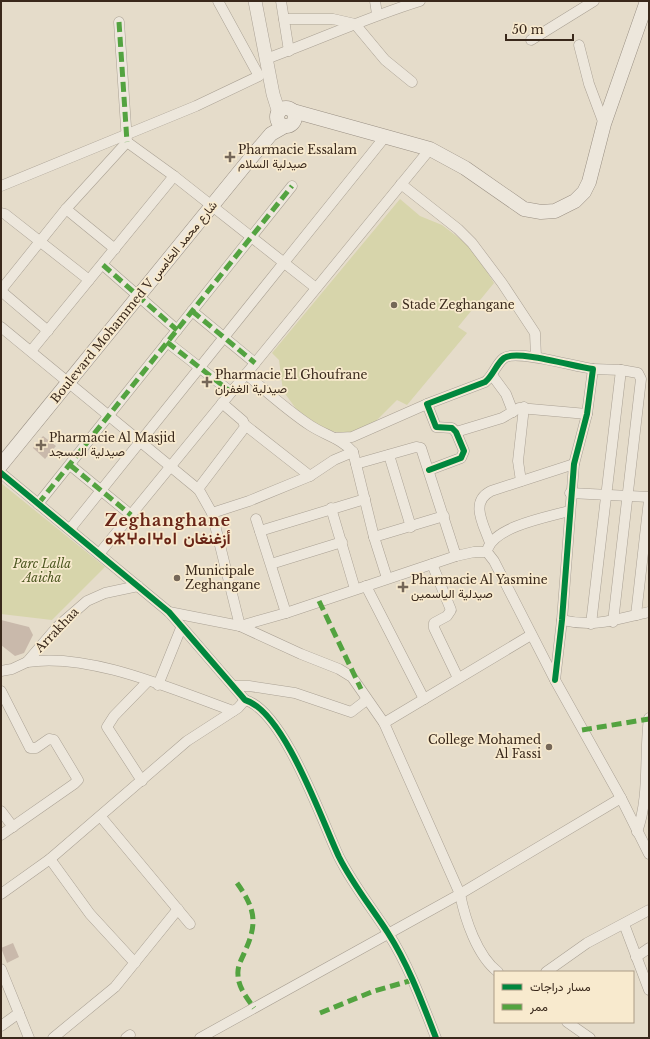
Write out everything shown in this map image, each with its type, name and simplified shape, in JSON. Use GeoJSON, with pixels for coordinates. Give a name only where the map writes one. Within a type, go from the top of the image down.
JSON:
{"type":"FeatureCollection","features":[{"type":"Feature","properties":{"kind":"main road"},"geometry":{"type":"LineString","coordinates":[[286,117],[327,122],[430,149],[465,168],[524,209],[550,212],[569,205],[584,192],[589,182],[604,124],[647,1]]}},
{"type":"Feature","properties":{"kind":"main road","name":"Boulevard Mohammed V شارع محمد الخامس"},"geometry":{"type":"LineString","coordinates":[[1,465],[140,296],[212,205],[286,117]]}},
{"type":"Feature","properties":{"kind":"street"},"geometry":{"type":"LineString","coordinates":[[218,1],[267,78],[286,117]]}},
{"type":"Feature","properties":{"kind":"street"},"geometry":{"type":"LineString","coordinates":[[255,1],[266,59],[267,78]]}},
{"type":"Feature","properties":{"kind":"street"},"geometry":{"type":"LineString","coordinates":[[281,1],[289,51]]}},
{"type":"Feature","properties":{"kind":"street"},"geometry":{"type":"LineString","coordinates":[[375,1],[377,14]]}},
{"type":"Feature","properties":{"kind":"street"},"geometry":{"type":"LineString","coordinates":[[266,59],[289,51],[377,14],[420,1]]}},
{"type":"Feature","properties":{"kind":"street"},"geometry":{"type":"LineString","coordinates":[[531,40],[594,1]]}},
{"type":"Feature","properties":{"kind":"street"},"geometry":{"type":"LineString","coordinates":[[284,19],[333,18],[355,24],[385,60],[412,82]]}},
{"type":"Feature","properties":{"kind":"street"},"geometry":{"type":"LineString","coordinates":[[48,331],[1,291],[40,241],[127,138],[119,22]]}},
{"type":"Feature","properties":{"kind":"street"},"geometry":{"type":"LineString","coordinates":[[579,45],[589,84],[604,124]]}},
{"type":"Feature","properties":{"kind":"street"},"geometry":{"type":"LineString","coordinates":[[1,186],[127,138],[196,106],[267,78]]}},
{"type":"Feature","properties":{"kind":"street"},"geometry":{"type":"LineString","coordinates":[[127,138],[316,288]]}},
{"type":"Feature","properties":{"kind":"street"},"geometry":{"type":"LineString","coordinates":[[70,529],[384,138]]}},
{"type":"Feature","properties":{"kind":"street"},"geometry":{"type":"LineString","coordinates":[[99,554],[430,149]]}},
{"type":"Feature","properties":{"kind":"street"},"geometry":{"type":"LineString","coordinates":[[31,351],[103,265],[174,176]]}},
{"type":"Feature","properties":{"kind":"street"},"geometry":{"type":"LineString","coordinates":[[401,184],[458,228],[472,243],[502,283],[535,334],[536,357]]}},
{"type":"Feature","properties":{"kind":"street"},"geometry":{"type":"LineString","coordinates":[[38,504],[292,186]]}},
{"type":"Feature","properties":{"kind":"street"},"geometry":{"type":"LineString","coordinates":[[66,210],[115,249]]}},
{"type":"Feature","properties":{"kind":"street"},"geometry":{"type":"LineString","coordinates":[[1,213],[5,214],[89,280]]}},
{"type":"Feature","properties":{"kind":"street"},"geometry":{"type":"LineString","coordinates":[[103,265],[178,330]]}},
{"type":"Feature","properties":{"kind":"street"},"geometry":{"type":"LineString","coordinates":[[192,311],[255,362]]}},
{"type":"Feature","properties":{"kind":"street"},"geometry":{"type":"LineString","coordinates":[[1,327],[198,488],[212,513],[240,626]]}},
{"type":"Feature","properties":{"kind":"street"},"geometry":{"type":"LineString","coordinates":[[167,342],[231,392]]}},
{"type":"Feature","properties":{"kind":"street"},"geometry":{"type":"LineString","coordinates":[[335,438],[352,437],[427,404],[485,382],[492,375],[499,362],[507,356],[536,357],[593,369],[621,370],[638,373],[641,378],[612,622]]}},
{"type":"Feature","properties":{"kind":"street"},"geometry":{"type":"LineString","coordinates":[[555,680],[562,620],[570,493],[574,464],[587,414],[593,369]]}},
{"type":"Feature","properties":{"kind":"street"},"geometry":{"type":"LineString","coordinates":[[591,624],[621,370]]}},
{"type":"Feature","properties":{"kind":"street"},"geometry":{"type":"LineString","coordinates":[[246,374],[312,427],[335,438],[352,452],[386,578]]}},
{"type":"Feature","properties":{"kind":"street"},"geometry":{"type":"LineString","coordinates":[[492,375],[506,394],[512,412]]}},
{"type":"Feature","properties":{"kind":"street"},"geometry":{"type":"LineString","coordinates":[[222,403],[243,421],[245,425],[310,476]]}},
{"type":"Feature","properties":{"kind":"street"},"geometry":{"type":"LineString","coordinates":[[427,404],[436,427],[448,427],[456,432],[464,451],[463,456],[457,460],[429,470]]}},
{"type":"Feature","properties":{"kind":"street"},"geometry":{"type":"LineString","coordinates":[[456,432],[502,418],[519,408],[524,407],[587,414]]}},
{"type":"Feature","properties":{"kind":"street"},"geometry":{"type":"LineString","coordinates":[[521,481],[518,461],[524,407]]}},
{"type":"Feature","properties":{"kind":"street"},"geometry":{"type":"LineString","coordinates":[[198,488],[245,429],[245,425]]}},
{"type":"Feature","properties":{"kind":"street"},"geometry":{"type":"LineString","coordinates":[[356,464],[420,447],[429,470],[456,556]]}},
{"type":"Feature","properties":{"kind":"street"},"geometry":{"type":"LineString","coordinates":[[212,513],[249,501],[310,476],[334,460],[352,452]]}},
{"type":"Feature","properties":{"kind":"street"},"geometry":{"type":"LineString","coordinates":[[389,455],[411,527]]}},
{"type":"Feature","properties":{"kind":"street"},"geometry":{"type":"LineString","coordinates":[[70,464],[131,515]]}},
{"type":"Feature","properties":{"kind":"street"},"geometry":{"type":"LineString","coordinates":[[574,464],[491,491],[481,498],[478,508],[488,547],[531,635],[621,798],[649,854]]}},
{"type":"Feature","properties":{"kind":"street"},"geometry":{"type":"LineString","coordinates":[[1,473],[168,612],[245,700],[258,705],[263,711],[287,746],[313,794],[342,863],[363,899],[388,933],[413,980],[436,1038]]}},
{"type":"Feature","properties":{"kind":"street"},"geometry":{"type":"LineString","coordinates":[[570,493],[627,496],[649,499],[636,615]]}},
{"type":"Feature","properties":{"kind":"street"},"geometry":{"type":"LineString","coordinates":[[260,531],[331,508],[365,500]]}},
{"type":"Feature","properties":{"kind":"street"},"geometry":{"type":"LineString","coordinates":[[331,508],[355,589]]}},
{"type":"Feature","properties":{"kind":"street"},"geometry":{"type":"LineString","coordinates":[[240,626],[286,613],[386,578],[456,556],[474,552],[488,547],[506,531],[569,511]]}},
{"type":"Feature","properties":{"kind":"street"},"geometry":{"type":"LineString","coordinates":[[374,538],[444,516]]}},
{"type":"Feature","properties":{"kind":"street"},"geometry":{"type":"LineString","coordinates":[[256,518],[286,613]]}},
{"type":"Feature","properties":{"kind":"street"},"geometry":{"type":"LineString","coordinates":[[271,564],[342,542]]}},
{"type":"Feature","properties":{"kind":"street"},"geometry":{"type":"LineString","coordinates":[[432,564],[451,610],[447,616],[434,623],[434,628],[458,678]]}},
{"type":"Feature","properties":{"kind":"street","name":"Arrakhaa"},"geometry":{"type":"LineString","coordinates":[[1,671],[12,669],[27,662],[57,626],[80,606],[105,593],[138,586]]}},
{"type":"Feature","properties":{"kind":"street"},"geometry":{"type":"LineString","coordinates":[[366,586],[424,698]]}},
{"type":"Feature","properties":{"kind":"street"},"geometry":{"type":"LineString","coordinates":[[168,612],[240,626],[301,654],[346,672],[361,689],[384,724],[460,894],[463,910],[473,936],[485,957],[497,971]]}},
{"type":"Feature","properties":{"kind":"street"},"geometry":{"type":"LineString","coordinates":[[562,620],[574,623],[591,624],[612,622],[649,612]]}},
{"type":"Feature","properties":{"kind":"street"},"geometry":{"type":"LineString","coordinates":[[158,685],[181,628]]}},
{"type":"Feature","properties":{"kind":"street"},"geometry":{"type":"LineString","coordinates":[[384,724],[424,698],[531,635]]}},
{"type":"Feature","properties":{"kind":"street"},"geometry":{"type":"LineString","coordinates":[[27,662],[55,660],[83,664],[133,676],[233,711]]}},
{"type":"Feature","properties":{"kind":"street"},"geometry":{"type":"LineString","coordinates":[[142,781],[107,727],[114,716],[148,681]]}},
{"type":"Feature","properties":{"kind":"street"},"geometry":{"type":"LineString","coordinates":[[234,686],[249,686],[295,693],[351,712],[366,698]]}},
{"type":"Feature","properties":{"kind":"street"},"geometry":{"type":"LineString","coordinates":[[1,691],[30,748],[34,749],[49,739],[54,740],[78,780],[1,836]]}},
{"type":"Feature","properties":{"kind":"street"},"geometry":{"type":"LineString","coordinates":[[1,894],[50,859],[101,817],[187,741],[233,711],[245,700]]}},
{"type":"Feature","properties":{"kind":"street"},"geometry":{"type":"LineString","coordinates":[[637,832],[643,815],[647,784],[645,753],[649,718]]}},
{"type":"Feature","properties":{"kind":"street"},"geometry":{"type":"LineString","coordinates":[[200,1038],[460,894],[621,798]]}},
{"type":"Feature","properties":{"kind":"street"},"geometry":{"type":"LineString","coordinates":[[1,811],[13,827]]}},
{"type":"Feature","properties":{"kind":"street"},"geometry":{"type":"LineString","coordinates":[[101,817],[190,924]]}},
{"type":"Feature","properties":{"kind":"street"},"geometry":{"type":"LineString","coordinates":[[50,859],[90,914],[135,963]]}},
{"type":"Feature","properties":{"kind":"street"},"geometry":{"type":"LineString","coordinates":[[53,1038],[115,987],[178,909]]}},
{"type":"Feature","properties":{"kind":"street"},"geometry":{"type":"LineString","coordinates":[[547,971],[587,943],[649,910]]}},
{"type":"Feature","properties":{"kind":"street"},"geometry":{"type":"LineString","coordinates":[[624,924],[649,990]]}},
{"type":"Feature","properties":{"kind":"street"},"geometry":{"type":"LineString","coordinates":[[636,957],[649,948]]}},
{"type":"Feature","properties":{"kind":"street"},"geometry":{"type":"LineString","coordinates":[[1,969],[29,1038]]}},
{"type":"Feature","properties":{"kind":"street"},"geometry":{"type":"LineString","coordinates":[[1,1026],[19,1013]]}},
{"type":"Feature","properties":{"kind":"street"},"geometry":{"type":"LineString","coordinates":[[568,1023],[590,1038]]}},
{"type":"Feature","properties":{"kind":"green space","name":"Stade Zeghangane"},"geometry":{"type":"Polygon","coordinates":[[[400,199],[420,216],[442,225],[472,248],[494,283],[458,327],[467,333],[407,405],[397,400],[374,423],[349,433],[327,431],[297,410],[283,391],[279,360],[272,353],[400,199]]]}},
{"type":"Feature","properties":{"kind":"green space","name":"Parc Lalla Aaicha"},"geometry":{"type":"Polygon","coordinates":[[[1,483],[105,567],[52,620],[1,614],[1,483]]]}},
{"type":"Feature","properties":{"kind":"building"},"geometry":{"type":"Polygon","coordinates":[[[43,436],[56,446],[45,459],[33,448],[43,436]]]}},
{"type":"Feature","properties":{"kind":"building"},"geometry":{"type":"Polygon","coordinates":[[[1,620],[29,627],[33,635],[24,653],[15,656],[1,645],[1,620]]]}},
{"type":"Feature","properties":{"kind":"building"},"geometry":{"type":"Polygon","coordinates":[[[13,943],[19,957],[7,963],[1,948],[13,943]]]}},
{"type":"Feature","properties":{"kind":"marked path"},"geometry":{"type":"LineString","coordinates":[[119,22],[127,142]]}},
{"type":"Feature","properties":{"kind":"marked path"},"geometry":{"type":"LineString","coordinates":[[38,504],[292,186]]}},
{"type":"Feature","properties":{"kind":"marked path"},"geometry":{"type":"LineString","coordinates":[[103,265],[177,330]]}},
{"type":"Feature","properties":{"kind":"marked path"},"geometry":{"type":"LineString","coordinates":[[192,311],[255,363]]}},
{"type":"Feature","properties":{"kind":"marked path"},"geometry":{"type":"LineString","coordinates":[[167,342],[231,392]]}},
{"type":"Feature","properties":{"kind":"marked path"},"geometry":{"type":"LineString","coordinates":[[70,465],[131,515]]}},
{"type":"Feature","properties":{"kind":"marked path"},"geometry":{"type":"LineString","coordinates":[[319,601],[361,689]]}},
{"type":"Feature","properties":{"kind":"marked path"},"geometry":{"type":"LineString","coordinates":[[582,730],[649,719]]}},
{"type":"Feature","properties":{"kind":"marked path"},"geometry":{"type":"LineString","coordinates":[[237,883],[248,900],[253,916],[252,932],[239,966],[238,979],[243,992],[254,1008]]}},
{"type":"Feature","properties":{"kind":"marked path"},"geometry":{"type":"LineString","coordinates":[[320,1013],[374,991],[413,980]]}},
{"type":"Feature","properties":{"kind":"cycle path"},"geometry":{"type":"LineString","coordinates":[[429,470],[461,458],[464,451],[456,432],[452,428],[436,427],[427,404],[485,382],[501,361],[504,358],[511,356],[547,359],[593,369],[587,414],[574,464],[562,620],[555,680]]}},
{"type":"Feature","properties":{"kind":"cycle path"},"geometry":{"type":"LineString","coordinates":[[1,473],[169,612],[245,700],[260,708],[274,724],[300,769],[344,867],[396,946],[415,984],[436,1038]]}},
{"type":"Feature","properties":{"kind":"place","name":"Pharmacie Essalam صيدلية السلام"},"geometry":{"type":"Point","coordinates":[230,157]}},
{"type":"Feature","properties":{"kind":"place","name":"Stade Zeghangane"},"geometry":{"type":"Point","coordinates":[394,305]}},
{"type":"Feature","properties":{"kind":"place","name":"Pharmacie El Ghoufrane صيدلية الغفران"},"geometry":{"type":"Point","coordinates":[207,382]}},
{"type":"Feature","properties":{"kind":"place","name":"Pharmacie Al Masjid صيدلية المسجد"},"geometry":{"type":"Point","coordinates":[41,445]}},
{"type":"Feature","properties":{"kind":"place","name":"Municipale Zeghangane"},"geometry":{"type":"Point","coordinates":[177,578]}},
{"type":"Feature","properties":{"kind":"place","name":"Pharmacie Al Yasmine صيدلية الياسمين"},"geometry":{"type":"Point","coordinates":[403,587]}},
{"type":"Feature","properties":{"kind":"place","name":"College Mohamed Al Fassi"},"geometry":{"type":"Point","coordinates":[549,747]}},
{"type":"Feature","properties":{"kind":"district","name":"Zeghanghane ⴰⵣⵖⴰⵏⵖⴰⵏ أزغنغان"},"geometry":{"type":"Point","coordinates":[168,529]}}]}
